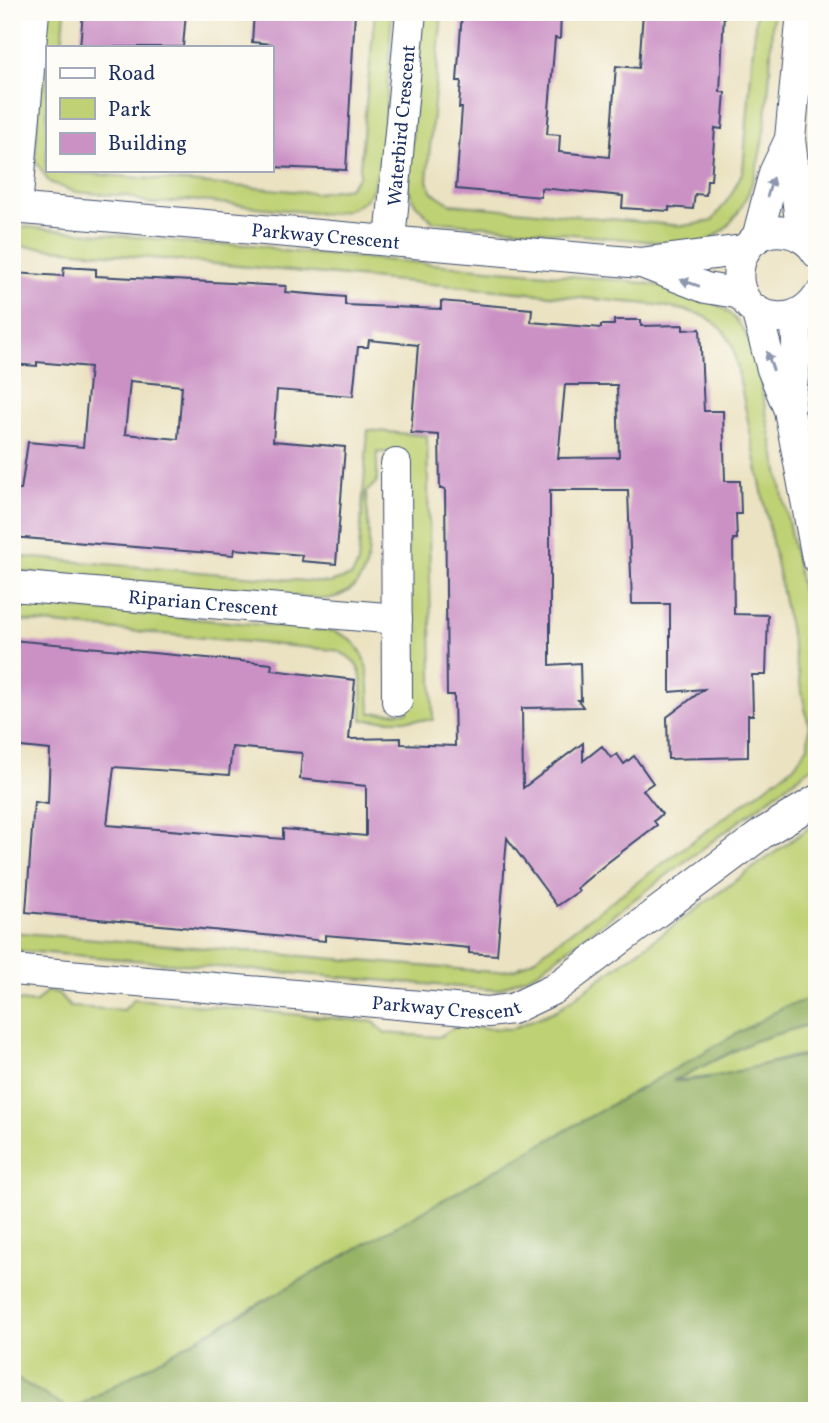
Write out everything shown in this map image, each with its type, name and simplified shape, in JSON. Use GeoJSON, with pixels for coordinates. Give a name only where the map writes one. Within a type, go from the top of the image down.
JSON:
{"type":"FeatureCollection","features":[{"type":"Feature","properties":{"kind":"street"},"geometry":{"type":"LineString","coordinates":[[15,208],[34,12]]}},
{"type":"Feature","properties":{"kind":"street","name":"Waterbird Crescent"},"geometry":{"type":"LineString","coordinates":[[390,241],[411,12]]}},
{"type":"Feature","properties":{"kind":"street"},"geometry":{"type":"LineString","coordinates":[[802,12],[790,139],[812,247]]}},
{"type":"Feature","properties":{"kind":"street"},"geometry":{"type":"LineString","coordinates":[[790,139],[774,173],[751,244],[737,272],[789,410],[817,558]]}},
{"type":"Feature","properties":{"kind":"street","name":"Parkway Crescent"},"geometry":{"type":"LineString","coordinates":[[15,208],[640,263],[751,244],[780,231],[812,247]]}},
{"type":"Feature","properties":{"kind":"street","name":"Parkway Crescent"},"geometry":{"type":"LineString","coordinates":[[640,263],[749,302],[768,316],[811,302]]}},
{"type":"Feature","properties":{"kind":"street"},"geometry":{"type":"LineString","coordinates":[[789,410],[797,347],[811,302]]}},
{"type":"Feature","properties":{"kind":"street"},"geometry":{"type":"LineString","coordinates":[[396,464],[397,701]]}},
{"type":"Feature","properties":{"kind":"street","name":"Riparian Crescent"},"geometry":{"type":"LineString","coordinates":[[12,586],[397,619]]}},
{"type":"Feature","properties":{"kind":"street","name":"Parkway Crescent"},"geometry":{"type":"LineString","coordinates":[[12,970],[488,1012],[512,1009],[554,989],[763,833],[817,800]]}},
{"type":"Feature","properties":{"kind":"green space"},"geometry":{"type":"Polygon","coordinates":[[[45,12],[65,12],[62,46],[46,46],[46,172],[316,193],[349,188],[359,176],[375,12],[392,12],[380,162],[369,195],[360,204],[349,209],[325,214],[190,200],[152,204],[127,196],[75,192],[49,182],[35,160],[45,12]]]}},
{"type":"Feature","properties":{"kind":"green space"},"geometry":{"type":"Polygon","coordinates":[[[422,12],[442,12],[427,181],[432,192],[451,204],[683,226],[712,221],[731,195],[743,171],[756,12],[773,12],[767,112],[761,149],[751,185],[737,214],[716,235],[688,245],[432,221],[414,202],[408,188],[422,12]]]}},
{"type":"Feature","properties":{"kind":"green space"},"geometry":{"type":"Polygon","coordinates":[[[817,136],[817,216],[812,190],[817,136]]]}},
{"type":"Feature","properties":{"kind":"green space"},"geometry":{"type":"Polygon","coordinates":[[[12,226],[184,243],[254,245],[282,251],[628,281],[676,289],[722,308],[744,331],[758,372],[817,665],[817,763],[537,972],[497,990],[12,950],[12,932],[493,972],[515,969],[531,961],[794,766],[808,746],[809,727],[733,346],[726,334],[711,319],[657,305],[12,245],[12,226]]]}},
{"type":"Feature","properties":{"kind":"green space"},"geometry":{"type":"Polygon","coordinates":[[[817,330],[817,445],[805,371],[810,343],[817,330]]]}},
{"type":"Feature","properties":{"kind":"green space"},"geometry":{"type":"Polygon","coordinates":[[[368,430],[427,436],[433,720],[362,720],[362,687],[358,669],[353,661],[334,650],[12,620],[12,603],[333,631],[346,637],[362,653],[368,675],[370,713],[408,712],[407,454],[377,452],[377,482],[366,492],[369,542],[364,572],[357,584],[345,593],[327,599],[12,571],[12,556],[329,583],[352,576],[358,564],[368,430]]]}},
{"type":"Feature","properties":{"kind":"green space"},"geometry":{"type":"Polygon","coordinates":[[[817,822],[817,997],[783,1008],[71,1410],[12,1376],[12,1000],[35,1003],[47,991],[58,993],[70,1007],[124,1010],[134,999],[374,1022],[384,1033],[439,1037],[454,1027],[511,1029],[557,1010],[817,822]]]}},
{"type":"Feature","properties":{"kind":"green space"},"geometry":{"type":"Polygon","coordinates":[[[817,997],[817,1022],[754,1041],[673,1081],[727,1074],[817,1054],[817,1411],[12,1411],[12,1376],[71,1410],[786,1006],[817,997]]]}},
{"type":"Feature","properties":{"kind":"green space"},"geometry":{"type":"Polygon","coordinates":[[[817,1022],[817,1054],[795,1056],[725,1075],[671,1081],[754,1041],[817,1022]]]}},
{"type":"Feature","properties":{"kind":"building"},"geometry":{"type":"Polygon","coordinates":[[[83,12],[186,12],[183,46],[80,46],[83,12]]]}},
{"type":"Feature","properties":{"kind":"building"},"geometry":{"type":"Polygon","coordinates":[[[254,12],[355,12],[346,170],[273,167],[273,46],[252,42],[254,12]]]}},
{"type":"Feature","properties":{"kind":"building"},"geometry":{"type":"Polygon","coordinates":[[[462,12],[561,12],[560,39],[555,38],[547,134],[560,135],[559,152],[609,157],[616,66],[639,68],[643,12],[724,12],[720,92],[725,92],[722,129],[715,128],[711,180],[707,180],[706,195],[695,194],[693,209],[669,207],[669,211],[622,208],[623,196],[541,188],[541,197],[456,189],[462,108],[459,108],[461,81],[457,81],[462,12]]]}},
{"type":"Feature","properties":{"kind":"building"},"geometry":{"type":"Polygon","coordinates":[[[64,267],[96,269],[96,276],[286,286],[285,292],[345,297],[345,305],[441,309],[441,301],[532,309],[531,322],[601,328],[601,325],[614,325],[614,320],[641,320],[641,326],[683,325],[683,330],[700,329],[704,411],[723,411],[725,481],[740,481],[741,514],[736,514],[737,539],[733,539],[734,614],[768,615],[766,675],[752,675],[753,715],[748,715],[748,757],[668,759],[667,717],[704,689],[670,692],[670,604],[632,604],[628,490],[550,490],[550,665],[580,663],[581,700],[578,700],[583,707],[522,708],[523,788],[583,743],[583,761],[602,746],[611,758],[617,754],[624,764],[634,756],[653,783],[643,790],[662,814],[654,821],[657,825],[577,888],[579,891],[557,906],[507,838],[497,955],[469,953],[469,948],[397,941],[325,935],[325,941],[26,912],[34,802],[48,804],[50,750],[12,746],[12,640],[272,664],[271,670],[355,680],[349,739],[401,738],[401,744],[455,746],[454,695],[447,695],[445,489],[440,489],[439,435],[411,433],[418,345],[369,340],[368,347],[358,347],[353,396],[277,390],[273,441],[345,447],[336,564],[301,561],[302,555],[235,549],[234,555],[12,537],[12,490],[21,490],[28,442],[83,447],[90,367],[37,362],[37,366],[12,364],[12,273],[63,276],[64,267]],[[130,381],[125,434],[178,439],[182,386],[130,381]],[[565,385],[558,458],[619,457],[617,385],[565,385]],[[232,747],[229,775],[114,767],[107,825],[283,839],[283,829],[366,836],[366,786],[300,779],[302,753],[232,747]]]}}]}
